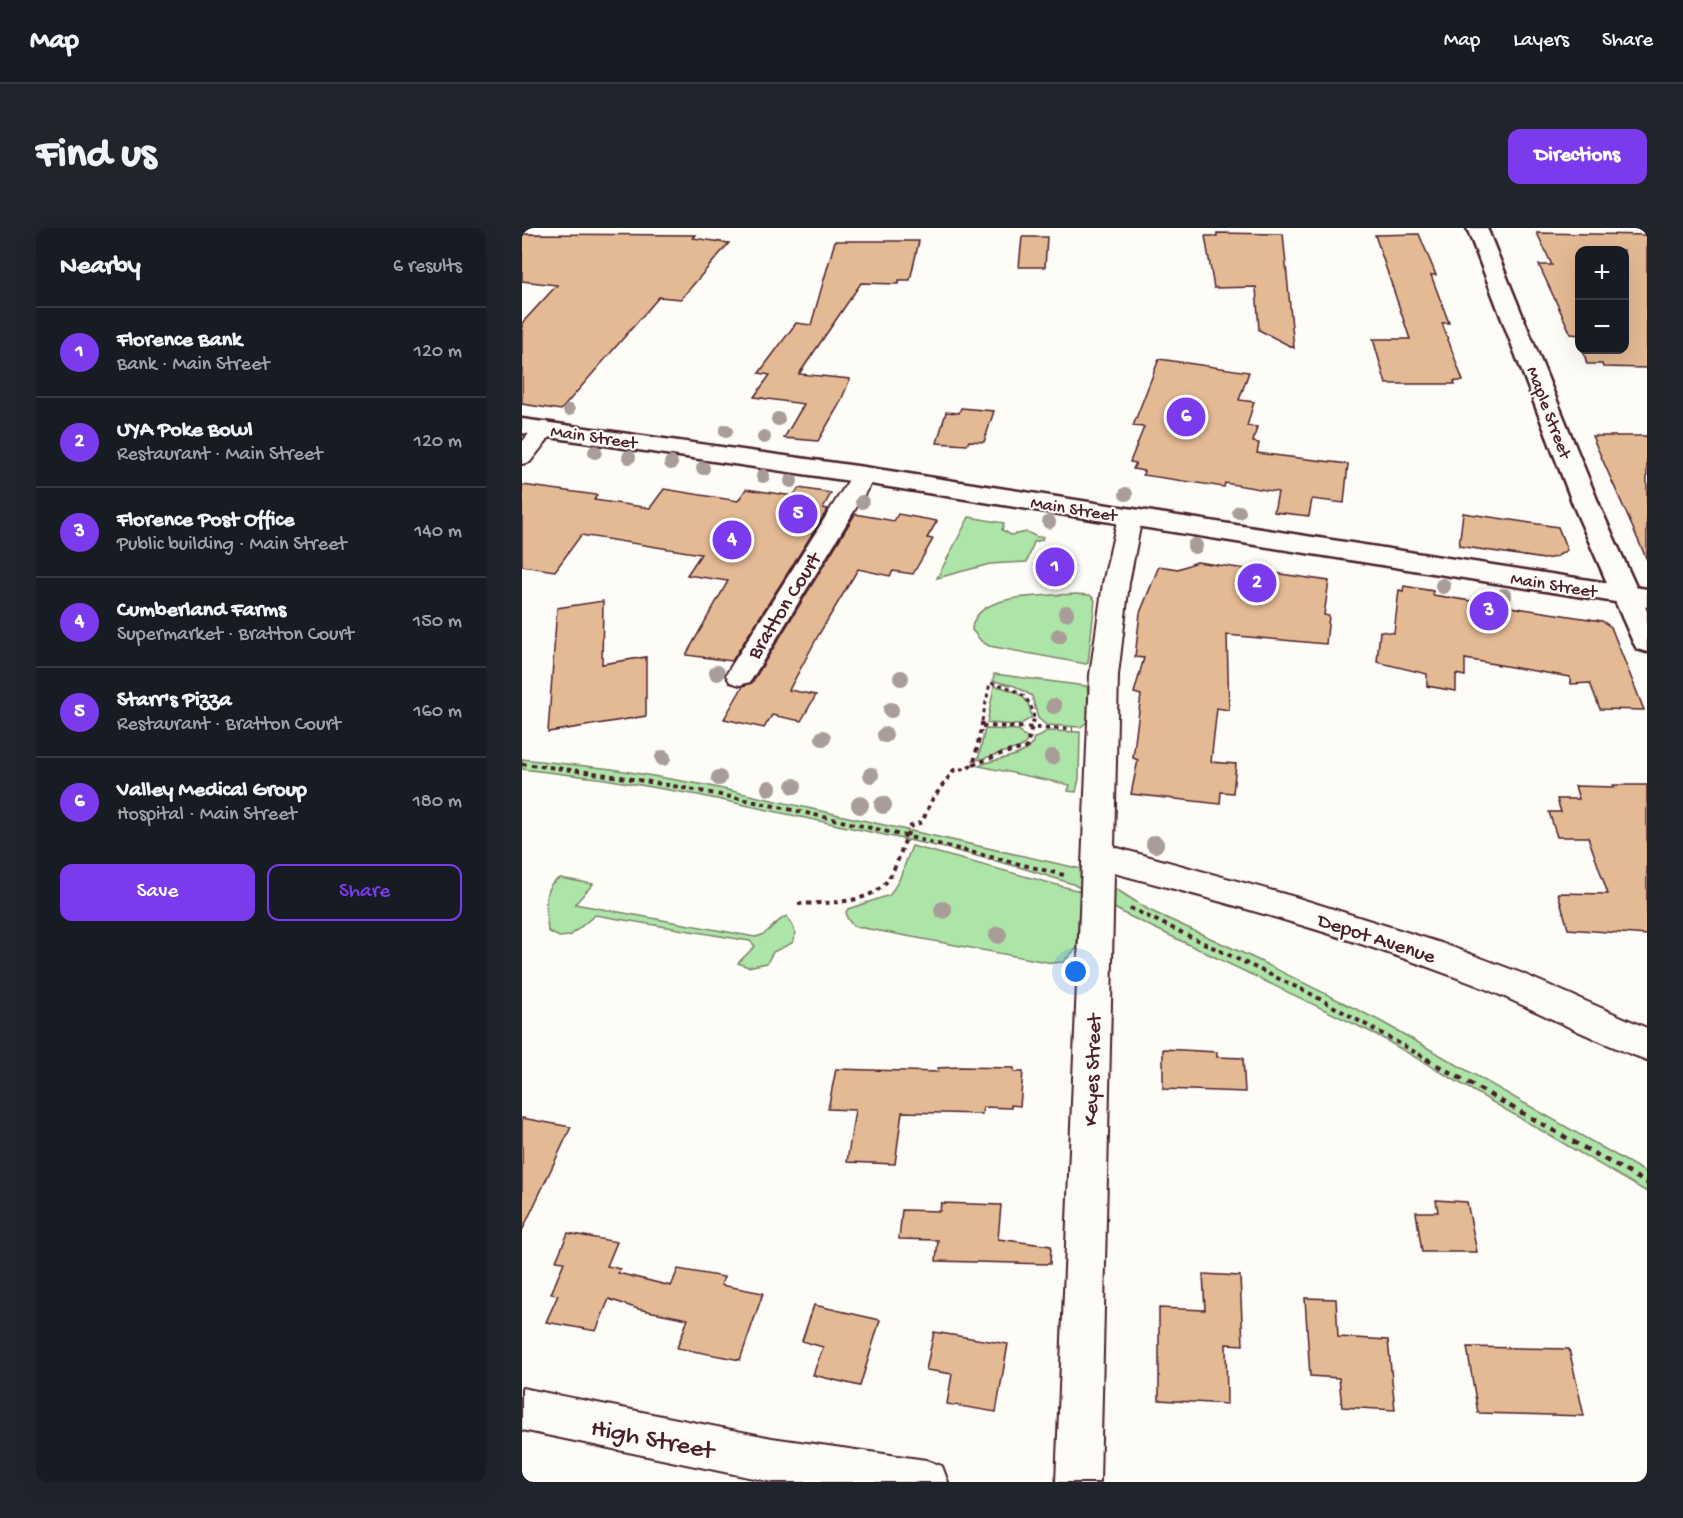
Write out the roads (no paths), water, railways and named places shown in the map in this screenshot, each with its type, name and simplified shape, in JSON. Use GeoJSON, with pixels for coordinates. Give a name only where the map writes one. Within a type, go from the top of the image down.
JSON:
{"type":"FeatureCollection","features":[{"type":"Feature","properties":{"kind":"main road","name":"Maple Street"},"geometry":{"type":"LineString","coordinates":[[1477,228],[1587,507],[1636,597],[1647,642]]}},
{"type":"Feature","properties":{"kind":"main road","name":"Main Street"},"geometry":{"type":"LineString","coordinates":[[533,427],[864,475],[1636,597]]}},
{"type":"Feature","properties":{"kind":"street"},"geometry":{"type":"LineString","coordinates":[[522,457],[533,427]]}},
{"type":"Feature","properties":{"kind":"street","name":"Bratton Court"},"geometry":{"type":"LineString","coordinates":[[740,675],[864,475]]}},
{"type":"Feature","properties":{"kind":"street","name":"Keyes Street"},"geometry":{"type":"LineString","coordinates":[[1078,1482],[1086,867],[1106,647],[1124,538],[1130,517]]}},
{"type":"Feature","properties":{"kind":"street","name":"Depot Avenue"},"geometry":{"type":"LineString","coordinates":[[1086,867],[1251,898],[1413,948],[1491,976],[1613,1033],[1647,1044]]}},
{"type":"Feature","properties":{"kind":"street","name":"High Street"},"geometry":{"type":"LineString","coordinates":[[522,1409],[772,1460],[926,1482]]}},
{"type":"Feature","properties":{"kind":"place","name":"Valley Medical Group"},"geometry":{"type":"Point","coordinates":[1186,417]}},
{"type":"Feature","properties":{"kind":"place","name":"Starr's Pizza"},"geometry":{"type":"Point","coordinates":[798,514]}},
{"type":"Feature","properties":{"kind":"place","name":"Cumberland Farms"},"geometry":{"type":"Point","coordinates":[732,540]}},
{"type":"Feature","properties":{"kind":"place","name":"Florence Bank"},"geometry":{"type":"Point","coordinates":[1055,567]}},
{"type":"Feature","properties":{"kind":"place","name":"UYA Poke Bowl"},"geometry":{"type":"Point","coordinates":[1257,583]}},
{"type":"Feature","properties":{"kind":"place","name":"Florence Post Office"},"geometry":{"type":"Point","coordinates":[1489,611]}}]}
